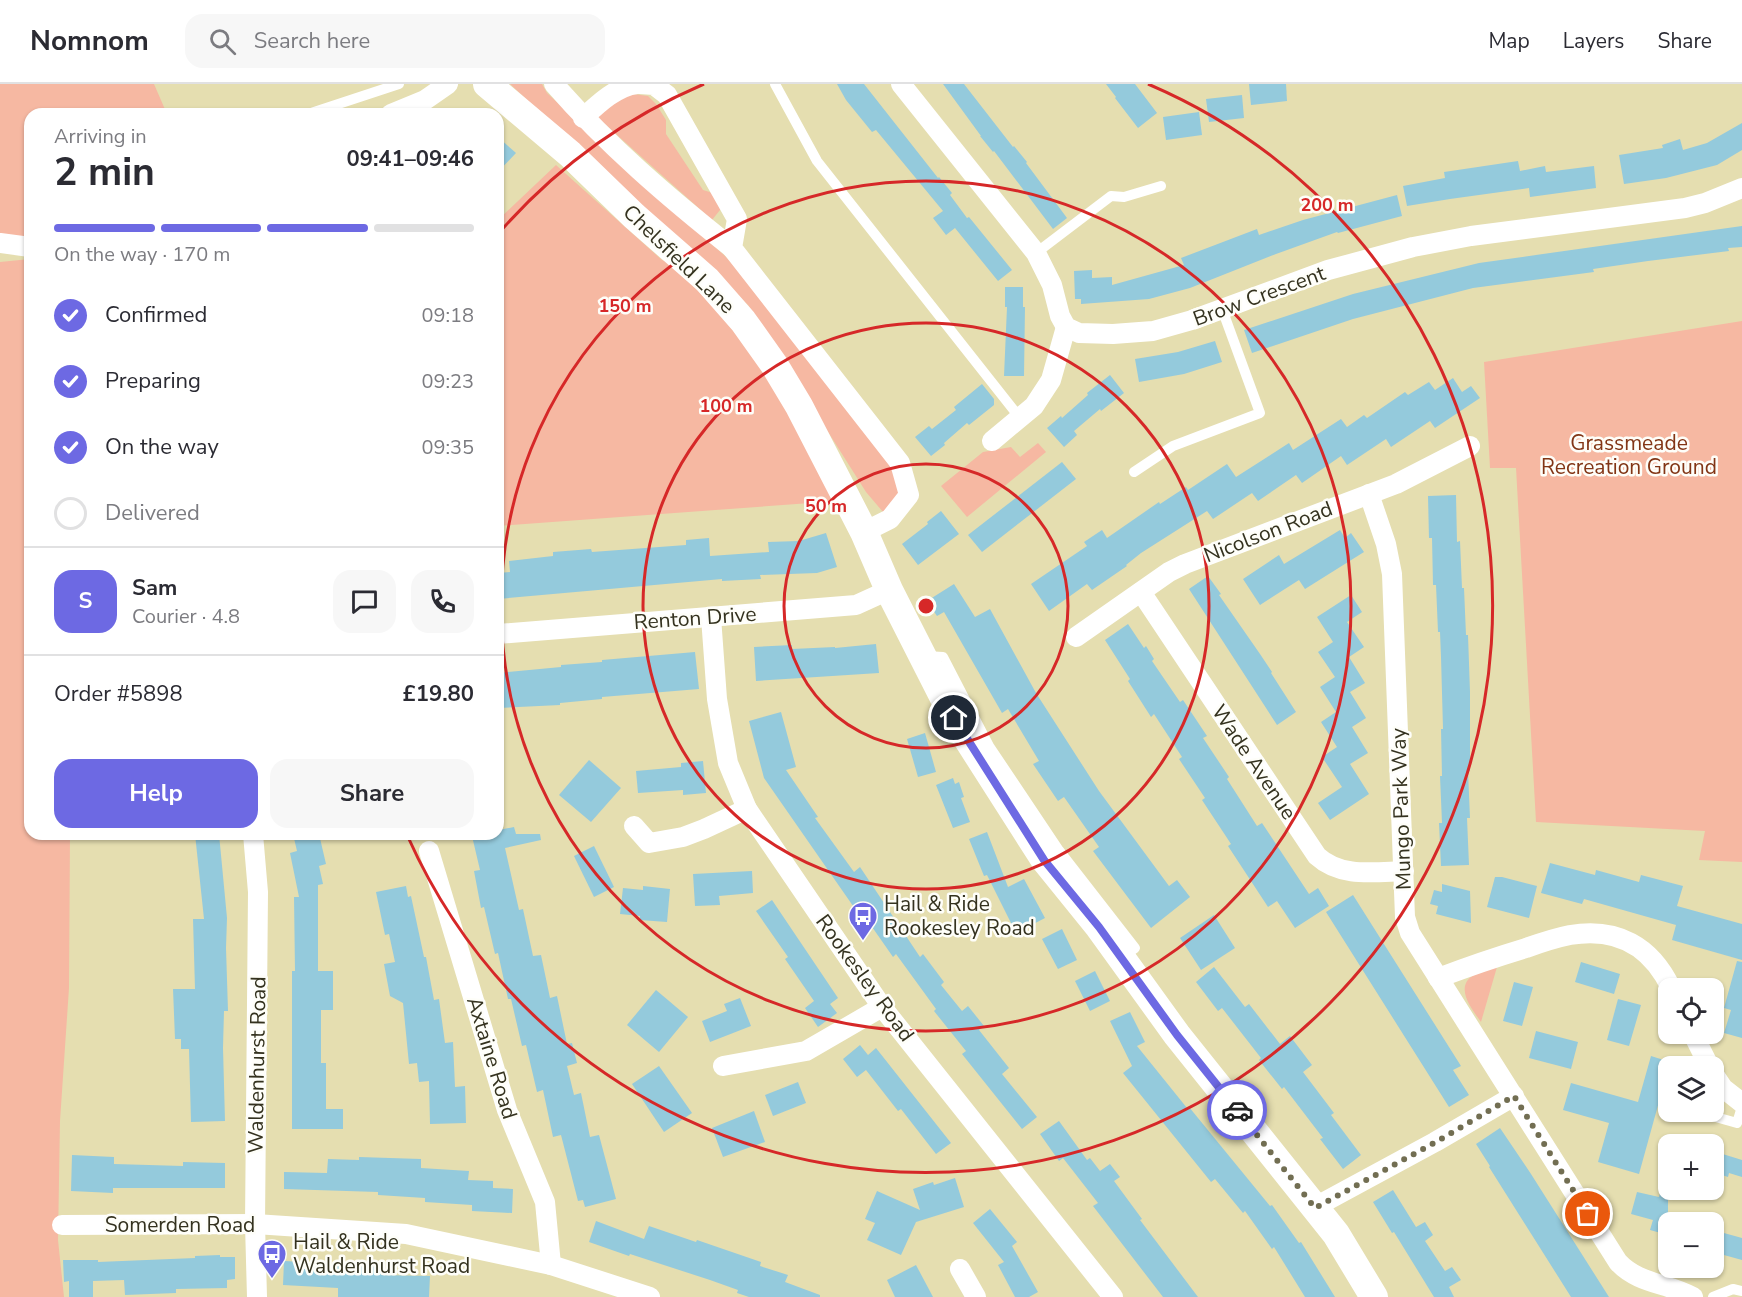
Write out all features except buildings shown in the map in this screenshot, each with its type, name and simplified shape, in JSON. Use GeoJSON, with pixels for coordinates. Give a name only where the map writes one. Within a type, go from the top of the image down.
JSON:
{"type":"FeatureCollection","features":[{"type":"Feature","properties":{"kind":"street"},"geometry":{"type":"LineString","coordinates":[[406,108],[425,100],[447,84]]}},
{"type":"Feature","properties":{"kind":"street","name":"Chelsfield Lane"},"geometry":{"type":"LineString","coordinates":[[487,84],[570,154],[634,216],[707,280],[742,321],[775,366],[799,406],[864,532],[889,590],[954,718],[1044,860],[1099,927],[1177,1035],[1336,1234],[1374,1297]]}},
{"type":"Feature","properties":{"kind":"street","name":"Chelsfield Lane"},"geometry":{"type":"LineString","coordinates":[[554,84],[583,118],[683,208],[732,248],[900,463],[909,495],[890,519],[864,532]]}},
{"type":"Feature","properties":{"kind":"street"},"geometry":{"type":"LineString","coordinates":[[901,84],[1036,253],[1052,285],[1060,316],[1066,327],[1051,380],[1034,406],[992,441]]}},
{"type":"Feature","properties":{"kind":"street"},"geometry":{"type":"LineString","coordinates":[[583,118],[598,103],[628,85],[654,85],[667,95],[737,219],[732,248]]}},
{"type":"Feature","properties":{"kind":"street","name":"Brow Crescent"},"geometry":{"type":"LineString","coordinates":[[1066,327],[1079,333],[1113,334],[1153,331],[1192,320],[1328,270],[1413,248],[1470,236],[1685,208],[1705,203],[1742,188]]}},
{"type":"Feature","properties":{"kind":"street"},"geometry":{"type":"LineString","coordinates":[[0,243],[24,246]]}},
{"type":"Feature","properties":{"kind":"street","name":"Nicolson Road"},"geometry":{"type":"LineString","coordinates":[[1076,637],[1169,572],[1200,557],[1396,484],[1470,446]]}},
{"type":"Feature","properties":{"kind":"street","name":"Mungo Park Way"},"geometry":{"type":"LineString","coordinates":[[1369,494],[1386,544],[1392,574],[1406,924],[1416,944],[1624,1268],[1637,1277],[1693,1297]]}},
{"type":"Feature","properties":{"kind":"street","name":"Renton Drive"},"geometry":{"type":"LineString","coordinates":[[504,633],[856,605],[889,590]]}},
{"type":"Feature","properties":{"kind":"street","name":"Wade Avenue"},"geometry":{"type":"LineString","coordinates":[[1141,592],[1317,856],[1332,867],[1351,872],[1404,871]]}},
{"type":"Feature","properties":{"kind":"street","name":"Rookesley Road"},"geometry":{"type":"LineString","coordinates":[[711,616],[717,699],[728,763],[747,809],[882,1006],[1113,1297]]}},
{"type":"Feature","properties":{"kind":"street"},"geometry":{"type":"LineString","coordinates":[[634,826],[648,851],[704,830],[747,809]]}},
{"type":"Feature","properties":{"kind":"street","name":"Waldenhurst Road"},"geometry":{"type":"LineString","coordinates":[[254,840],[258,891],[255,1224],[257,1297]]}},
{"type":"Feature","properties":{"kind":"street","name":"Axtaine Road"},"geometry":{"type":"LineString","coordinates":[[429,851],[507,1110],[544,1202],[551,1265]]}},
{"type":"Feature","properties":{"kind":"street"},"geometry":{"type":"LineString","coordinates":[[1438,978],[1557,938],[1597,933],[1620,938],[1642,950],[1658,964],[1666,978]]}},
{"type":"Feature","properties":{"kind":"street"},"geometry":{"type":"LineString","coordinates":[[723,1066],[806,1051],[882,1006]]}},
{"type":"Feature","properties":{"kind":"street"},"geometry":{"type":"LineString","coordinates":[[1724,1089],[1742,1105]]}},
{"type":"Feature","properties":{"kind":"street"},"geometry":{"type":"LineString","coordinates":[[1315,1208],[1436,1142],[1514,1096]]}},
{"type":"Feature","properties":{"kind":"street","name":"Somerden Road"},"geometry":{"type":"LineString","coordinates":[[62,1225],[255,1224],[406,1234],[551,1265],[650,1297]]}},
{"type":"Feature","properties":{"kind":"street"},"geometry":{"type":"LineString","coordinates":[[960,1269],[976,1297]]}},
{"type":"Feature","properties":{"kind":"lane"},"geometry":{"type":"LineString","coordinates":[[326,108],[399,84]]}},
{"type":"Feature","properties":{"kind":"lane"},"geometry":{"type":"LineString","coordinates":[[775,84],[817,161],[1020,418]]}},
{"type":"Feature","properties":{"kind":"lane"},"geometry":{"type":"LineString","coordinates":[[1036,253],[1111,196],[1124,198],[1161,186]]}},
{"type":"Feature","properties":{"kind":"lane"},"geometry":{"type":"LineString","coordinates":[[1134,472],[1173,446],[1260,413],[1222,309]]}},
{"type":"Feature","properties":{"kind":"lane"},"geometry":{"type":"LineString","coordinates":[[1724,1119],[1737,1123],[1742,1105]]}},
{"type":"Feature","properties":{"kind":"lane"},"geometry":{"type":"LineString","coordinates":[[1713,1297],[1733,1289],[1742,1291]]}},
{"type":"Feature","properties":{"kind":"green space"},"geometry":{"type":"Polygon","coordinates":[[[0,84],[154,84],[164,108],[24,108],[24,236],[16,238],[0,235],[0,84]]]}},
{"type":"Feature","properties":{"kind":"green space"},"geometry":{"type":"Polygon","coordinates":[[[510,84],[542,84],[547,93],[725,256],[766,299],[898,469],[901,494],[883,512],[866,492],[748,305],[510,84]]]}},
{"type":"Feature","properties":{"kind":"green space"},"geometry":{"type":"Polygon","coordinates":[[[626,93],[648,96],[656,104],[666,120],[666,134],[703,190],[716,194],[724,205],[712,220],[598,118],[601,107],[626,93]]]}},
{"type":"Feature","properties":{"kind":"green space"},"geometry":{"type":"Polygon","coordinates":[[[556,165],[662,260],[679,267],[748,348],[769,379],[838,501],[504,526],[504,214],[556,165]]]}},
{"type":"Feature","properties":{"kind":"green space"},"geometry":{"type":"Polygon","coordinates":[[[24,260],[24,840],[70,840],[69,988],[60,1121],[58,1240],[64,1297],[0,1297],[0,262],[24,260]]]}},
{"type":"Feature","properties":{"kind":"green space","name":"Grassmeade Recreation Ground"},"geometry":{"type":"Polygon","coordinates":[[[1742,321],[1742,862],[1699,860],[1705,831],[1536,822],[1516,468],[1490,468],[1484,362],[1742,321]]]}},
{"type":"Feature","properties":{"kind":"green space"},"geometry":{"type":"Polygon","coordinates":[[[1038,443],[1046,452],[967,517],[941,486],[983,452],[1011,447],[1020,457],[1038,443]]]}},
{"type":"Feature","properties":{"kind":"green space"},"geometry":{"type":"Polygon","coordinates":[[[1497,967],[1481,1022],[1467,999],[1465,986],[1474,975],[1497,967]]]}},
{"type":"Feature","properties":{"kind":"way so far"},"geometry":{"type":"LineString","coordinates":[[1237,1110],[1315,1208],[1436,1142],[1514,1096],[1588,1214]]}},
{"type":"Feature","properties":{"kind":"place","name":"Hail & Ride Rookesley Road"},"geometry":{"type":"Point","coordinates":[863,942]}},
{"type":"Feature","properties":{"kind":"place","name":"Hail & Ride Waldenhurst Road"},"geometry":{"type":"Point","coordinates":[272,1280]}},
{"type":"Feature","properties":{"kind":"route"},"geometry":{"type":"LineString","coordinates":[[954,718],[1044,860],[1099,927],[1177,1035],[1237,1110]]}}]}
